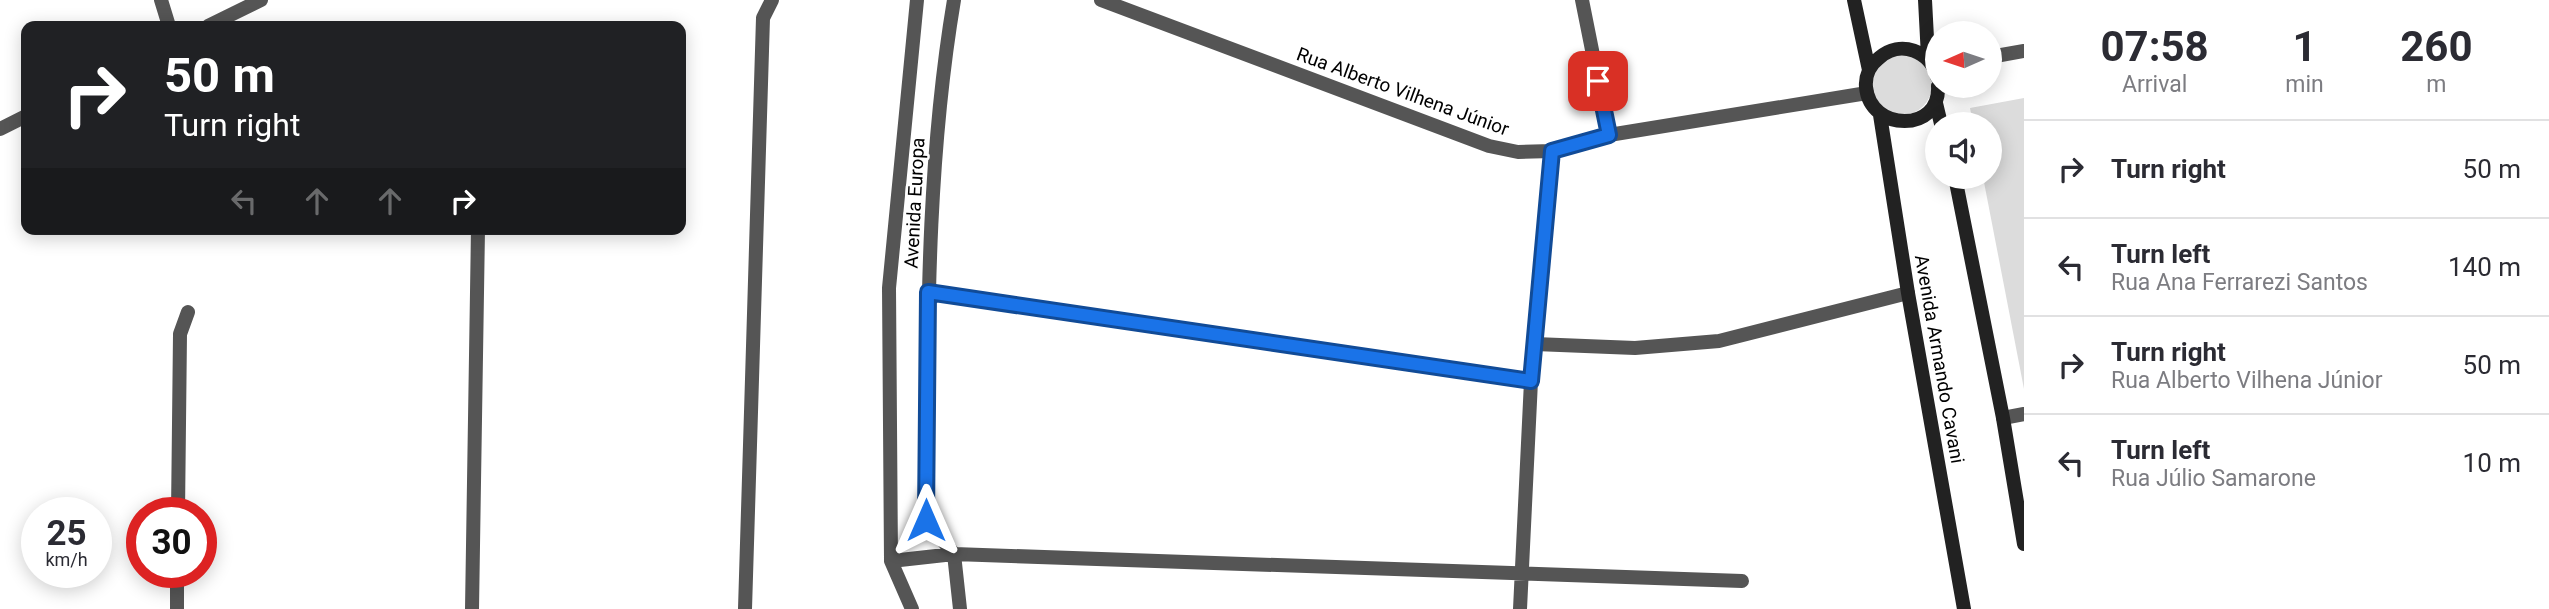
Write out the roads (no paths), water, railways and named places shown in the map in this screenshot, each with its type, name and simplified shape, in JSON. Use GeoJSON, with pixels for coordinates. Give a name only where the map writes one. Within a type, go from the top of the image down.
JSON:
{"type":"FeatureCollection","features":[{"type":"Feature","properties":{"kind":"main road"},"geometry":{"type":"LineString","coordinates":[[1854,0],[1869,71]]}},
{"type":"Feature","properties":{"kind":"main road"},"geometry":{"type":"LineString","coordinates":[[1926,0],[1929,21]]}},
{"type":"Feature","properties":{"kind":"main road"},"geometry":{"type":"LineString","coordinates":[[1867,93],[1869,71],[1884,53],[1906,48],[1925,61]]}},
{"type":"Feature","properties":{"kind":"main road","name":"Avenida Armando Cavani"},"geometry":{"type":"LineString","coordinates":[[1867,93],[1872,106],[1880,115],[1908,293],[1964,609]]}},
{"type":"Feature","properties":{"kind":"main road"},"geometry":{"type":"LineString","coordinates":[[1937,98],[1938,112]]}},
{"type":"Feature","properties":{"kind":"main road"},"geometry":{"type":"LineString","coordinates":[[1880,115],[1904,123],[1928,114],[1936,103]]}},
{"type":"Feature","properties":{"kind":"main road"},"geometry":{"type":"LineString","coordinates":[[1957,189],[2003,418],[2024,544]]}},
{"type":"Feature","properties":{"kind":"street"},"geometry":{"type":"LineString","coordinates":[[161,0],[167,21]]}},
{"type":"Feature","properties":{"kind":"street"},"geometry":{"type":"LineString","coordinates":[[218,21],[261,0]]}},
{"type":"Feature","properties":{"kind":"street"},"geometry":{"type":"LineString","coordinates":[[746,609],[763,18],[772,0]]}},
{"type":"Feature","properties":{"kind":"street","name":"Avenida Europa"},"geometry":{"type":"LineString","coordinates":[[912,609],[891,561],[888,288],[917,0]]}},
{"type":"Feature","properties":{"kind":"street","name":"Avenida Europa"},"geometry":{"type":"LineString","coordinates":[[954,0],[938,114],[928,292],[926,520],[954,554]]}},
{"type":"Feature","properties":{"kind":"street","name":"Rua Alberto Vilhena Júnior"},"geometry":{"type":"LineString","coordinates":[[1101,0],[1489,146],[1518,152],[1552,151],[1609,135],[1867,93]]}},
{"type":"Feature","properties":{"kind":"street"},"geometry":{"type":"LineString","coordinates":[[1582,0],[1609,135]]}},
{"type":"Feature","properties":{"kind":"street"},"geometry":{"type":"LineString","coordinates":[[2002,55],[2024,51]]}},
{"type":"Feature","properties":{"kind":"street"},"geometry":{"type":"LineString","coordinates":[[0,129],[21,118]]}},
{"type":"Feature","properties":{"kind":"street"},"geometry":{"type":"LineString","coordinates":[[1520,609],[1531,381],[1552,151]]}},
{"type":"Feature","properties":{"kind":"street"},"geometry":{"type":"LineString","coordinates":[[472,609],[478,235]]}},
{"type":"Feature","properties":{"kind":"street"},"geometry":{"type":"LineString","coordinates":[[928,292],[1531,381]]}},
{"type":"Feature","properties":{"kind":"street"},"geometry":{"type":"LineString","coordinates":[[1535,344],[1635,348],[1718,341],[1908,293]]}},
{"type":"Feature","properties":{"kind":"street"},"geometry":{"type":"LineString","coordinates":[[178,497],[180,334],[188,312]]}},
{"type":"Feature","properties":{"kind":"street"},"geometry":{"type":"LineString","coordinates":[[2003,418],[2024,414]]}},
{"type":"Feature","properties":{"kind":"street"},"geometry":{"type":"LineString","coordinates":[[891,561],[954,554],[1742,581]]}},
{"type":"Feature","properties":{"kind":"street"},"geometry":{"type":"LineString","coordinates":[[954,554],[960,609]]}},
{"type":"Feature","properties":{"kind":"street"},"geometry":{"type":"LineString","coordinates":[[177,588],[177,609]]}}]}
